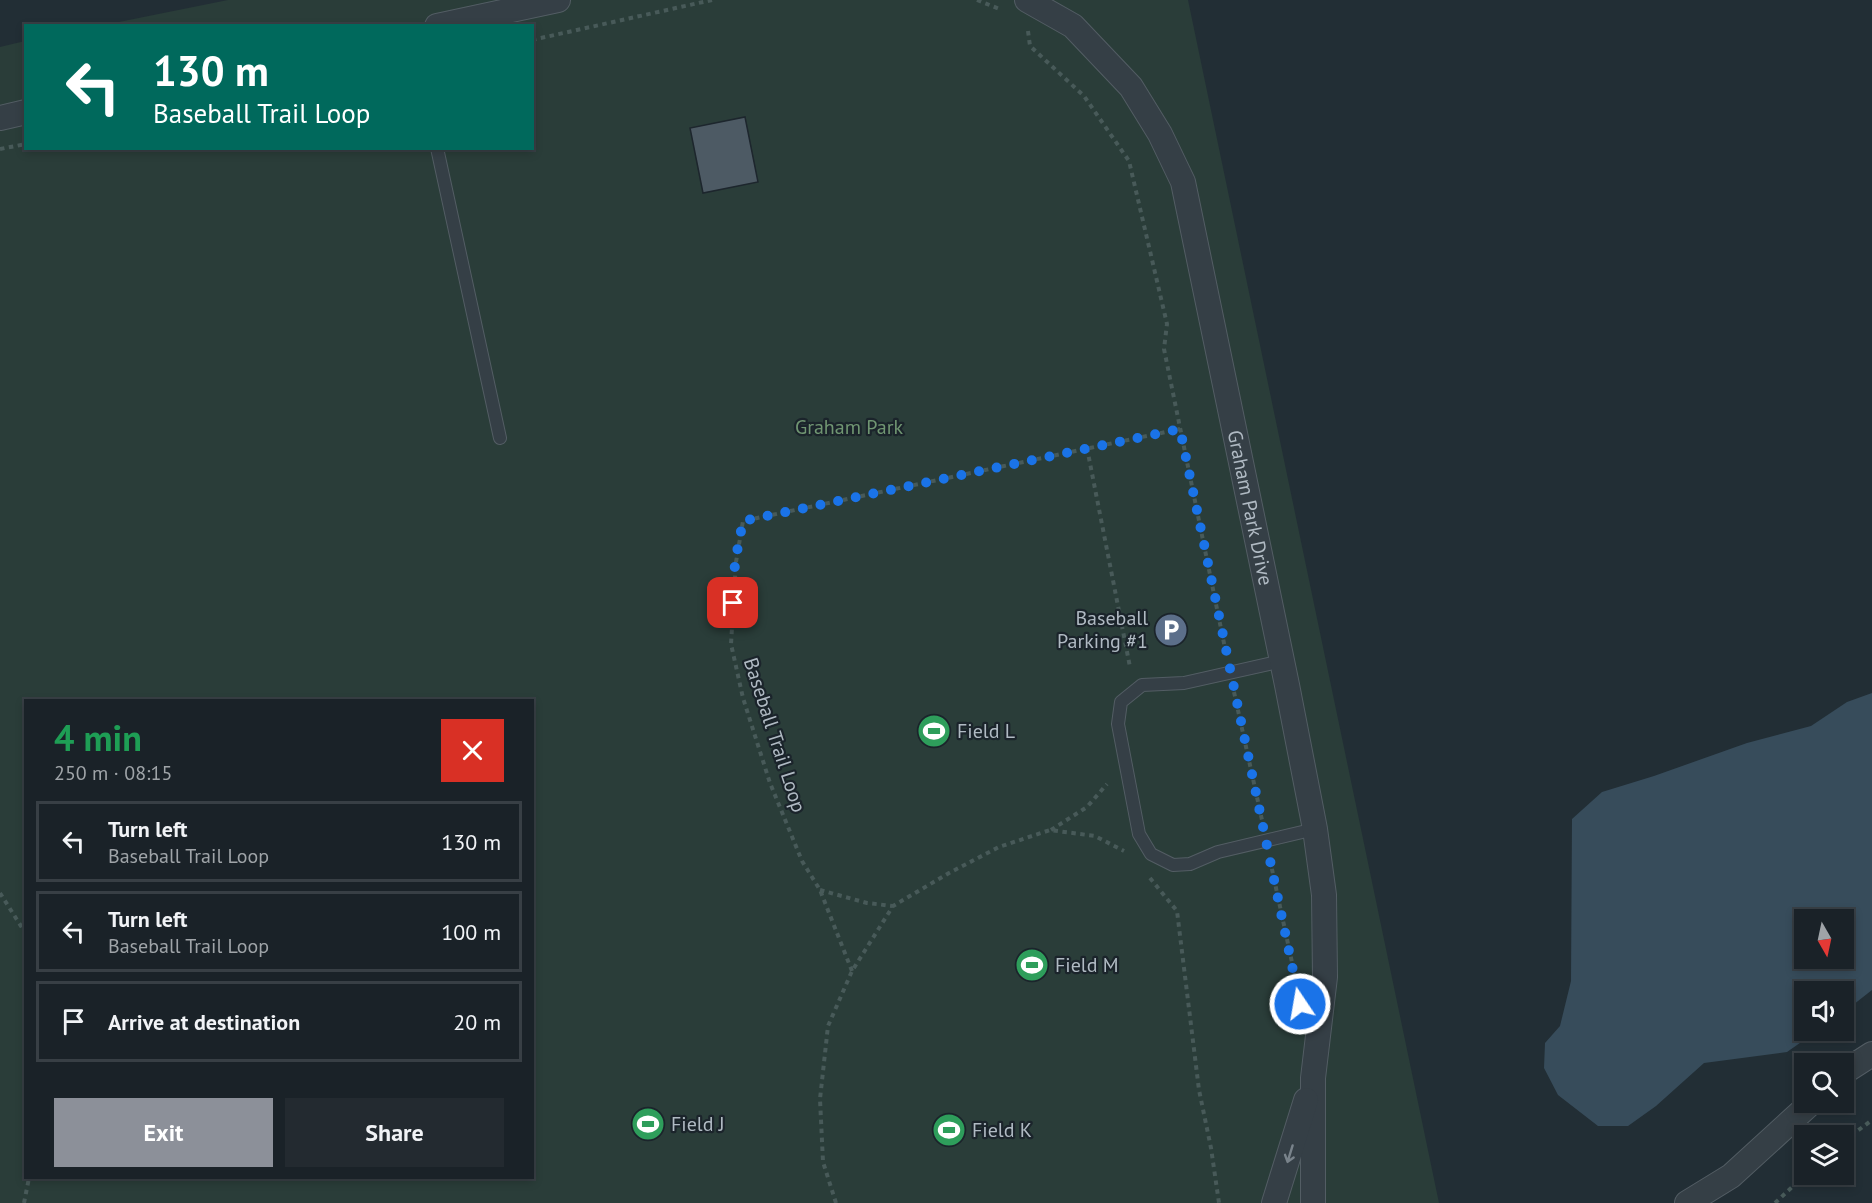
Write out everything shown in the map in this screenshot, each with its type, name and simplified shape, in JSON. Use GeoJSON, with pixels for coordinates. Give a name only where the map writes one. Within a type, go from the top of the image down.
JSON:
{"type":"FeatureCollection","features":[{"type":"Feature","properties":{"kind":"street"},"geometry":{"type":"LineString","coordinates":[[446,24],[558,0]]}},
{"type":"Feature","properties":{"kind":"street","name":"Graham Park Drive"},"geometry":{"type":"LineString","coordinates":[[1017,6],[1073,26],[1131,87],[1160,134],[1183,182],[1282,662],[1315,829],[1324,895],[1325,977],[1313,1078],[1313,1203]]}},
{"type":"Feature","properties":{"kind":"street"},"geometry":{"type":"LineString","coordinates":[[0,118],[24,112]]}},
{"type":"Feature","properties":{"kind":"street"},"geometry":{"type":"LineString","coordinates":[[1854,1066],[1872,1054]]}},
{"type":"Feature","properties":{"kind":"street","name":"Graham Park Drive"},"geometry":{"type":"LineString","coordinates":[[1274,1203],[1313,1078]]}},
{"type":"Feature","properties":{"kind":"street"},"geometry":{"type":"LineString","coordinates":[[1687,1203],[1731,1176],[1800,1113]]}},
{"type":"Feature","properties":{"kind":"lane"},"geometry":{"type":"LineString","coordinates":[[437,150],[500,438]]}},
{"type":"Feature","properties":{"kind":"lane"},"geometry":{"type":"LineString","coordinates":[[1282,662],[1184,683],[1142,685],[1121,702],[1118,724],[1139,834],[1151,854],[1173,865],[1190,864],[1218,852],[1315,829]]}},
{"type":"Feature","properties":{"kind":"path"},"geometry":{"type":"LineString","coordinates":[[534,40],[712,0]]}},
{"type":"Feature","properties":{"kind":"path"},"geometry":{"type":"LineString","coordinates":[[977,0],[1017,6]]}},
{"type":"Feature","properties":{"kind":"path"},"geometry":{"type":"LineString","coordinates":[[1027,29],[1030,46],[1084,96],[1129,161],[1167,324],[1164,349],[1298,993]]}},
{"type":"Feature","properties":{"kind":"path"},"geometry":{"type":"LineString","coordinates":[[0,149],[24,144]]}},
{"type":"Feature","properties":{"kind":"path","name":"Baseball Trail Loop"},"geometry":{"type":"LineString","coordinates":[[852,971],[820,890],[802,861],[770,783],[743,698],[731,644],[735,562],[743,521],[1180,429]]}},
{"type":"Feature","properties":{"kind":"path"},"geometry":{"type":"LineString","coordinates":[[836,1203],[823,1162],[820,1099],[828,1026],[852,971],[893,906],[999,847],[1050,831],[1087,807],[1110,780]]}},
{"type":"Feature","properties":{"kind":"path"},"geometry":{"type":"LineString","coordinates":[[1050,831],[1095,836],[1130,855]]}},
{"type":"Feature","properties":{"kind":"path"},"geometry":{"type":"LineString","coordinates":[[820,890],[867,903],[893,906]]}},
{"type":"Feature","properties":{"kind":"path"},"geometry":{"type":"LineString","coordinates":[[0,893],[24,931]]}},
{"type":"Feature","properties":{"kind":"path"},"geometry":{"type":"LineString","coordinates":[[1854,1134],[1872,1120]]}},
{"type":"Feature","properties":{"kind":"path"},"geometry":{"type":"LineString","coordinates":[[24,1203],[29,1179]]}},
{"type":"Feature","properties":{"kind":"path"},"geometry":{"type":"LineString","coordinates":[[1774,1203],[1794,1185]]}},
{"type":"Feature","properties":{"kind":"green space","name":"Graham Park"},"geometry":{"type":"Polygon","coordinates":[[[228,0],[1188,0],[1439,1203],[0,1203],[0,47],[24,41],[24,150],[534,150],[534,24],[109,24],[228,0]]]}},
{"type":"Feature","properties":{"kind":"water"},"geometry":{"type":"Polygon","coordinates":[[[1872,693],[1872,990],[1854,1004],[1854,981],[1794,981],[1794,1041],[1803,1041],[1787,1052],[1704,1063],[1656,1106],[1628,1126],[1598,1126],[1558,1095],[1544,1068],[1545,1043],[1560,1026],[1571,981],[1572,819],[1602,792],[1747,743],[1811,726],[1847,702],[1872,693]]]}},
{"type":"Feature","properties":{"kind":"building"},"geometry":{"type":"Polygon","coordinates":[[[745,117],[758,182],[703,193],[690,128],[745,117]]]}},
{"type":"Feature","properties":{"kind":"place","name":"Baseball Parking #1"},"geometry":{"type":"Point","coordinates":[1171,630]}},
{"type":"Feature","properties":{"kind":"place","name":"Field L"},"geometry":{"type":"Point","coordinates":[934,731]}},
{"type":"Feature","properties":{"kind":"place","name":"Field M"},"geometry":{"type":"Point","coordinates":[1032,965]}},
{"type":"Feature","properties":{"kind":"place","name":"Field J"},"geometry":{"type":"Point","coordinates":[648,1124]}},
{"type":"Feature","properties":{"kind":"place","name":"Field K"},"geometry":{"type":"Point","coordinates":[949,1130]}},
{"type":"Feature","properties":{"kind":"route"},"geometry":{"type":"LineString","coordinates":[[733,603],[735,562],[743,521],[1180,429],[1300,1004]]}}]}
